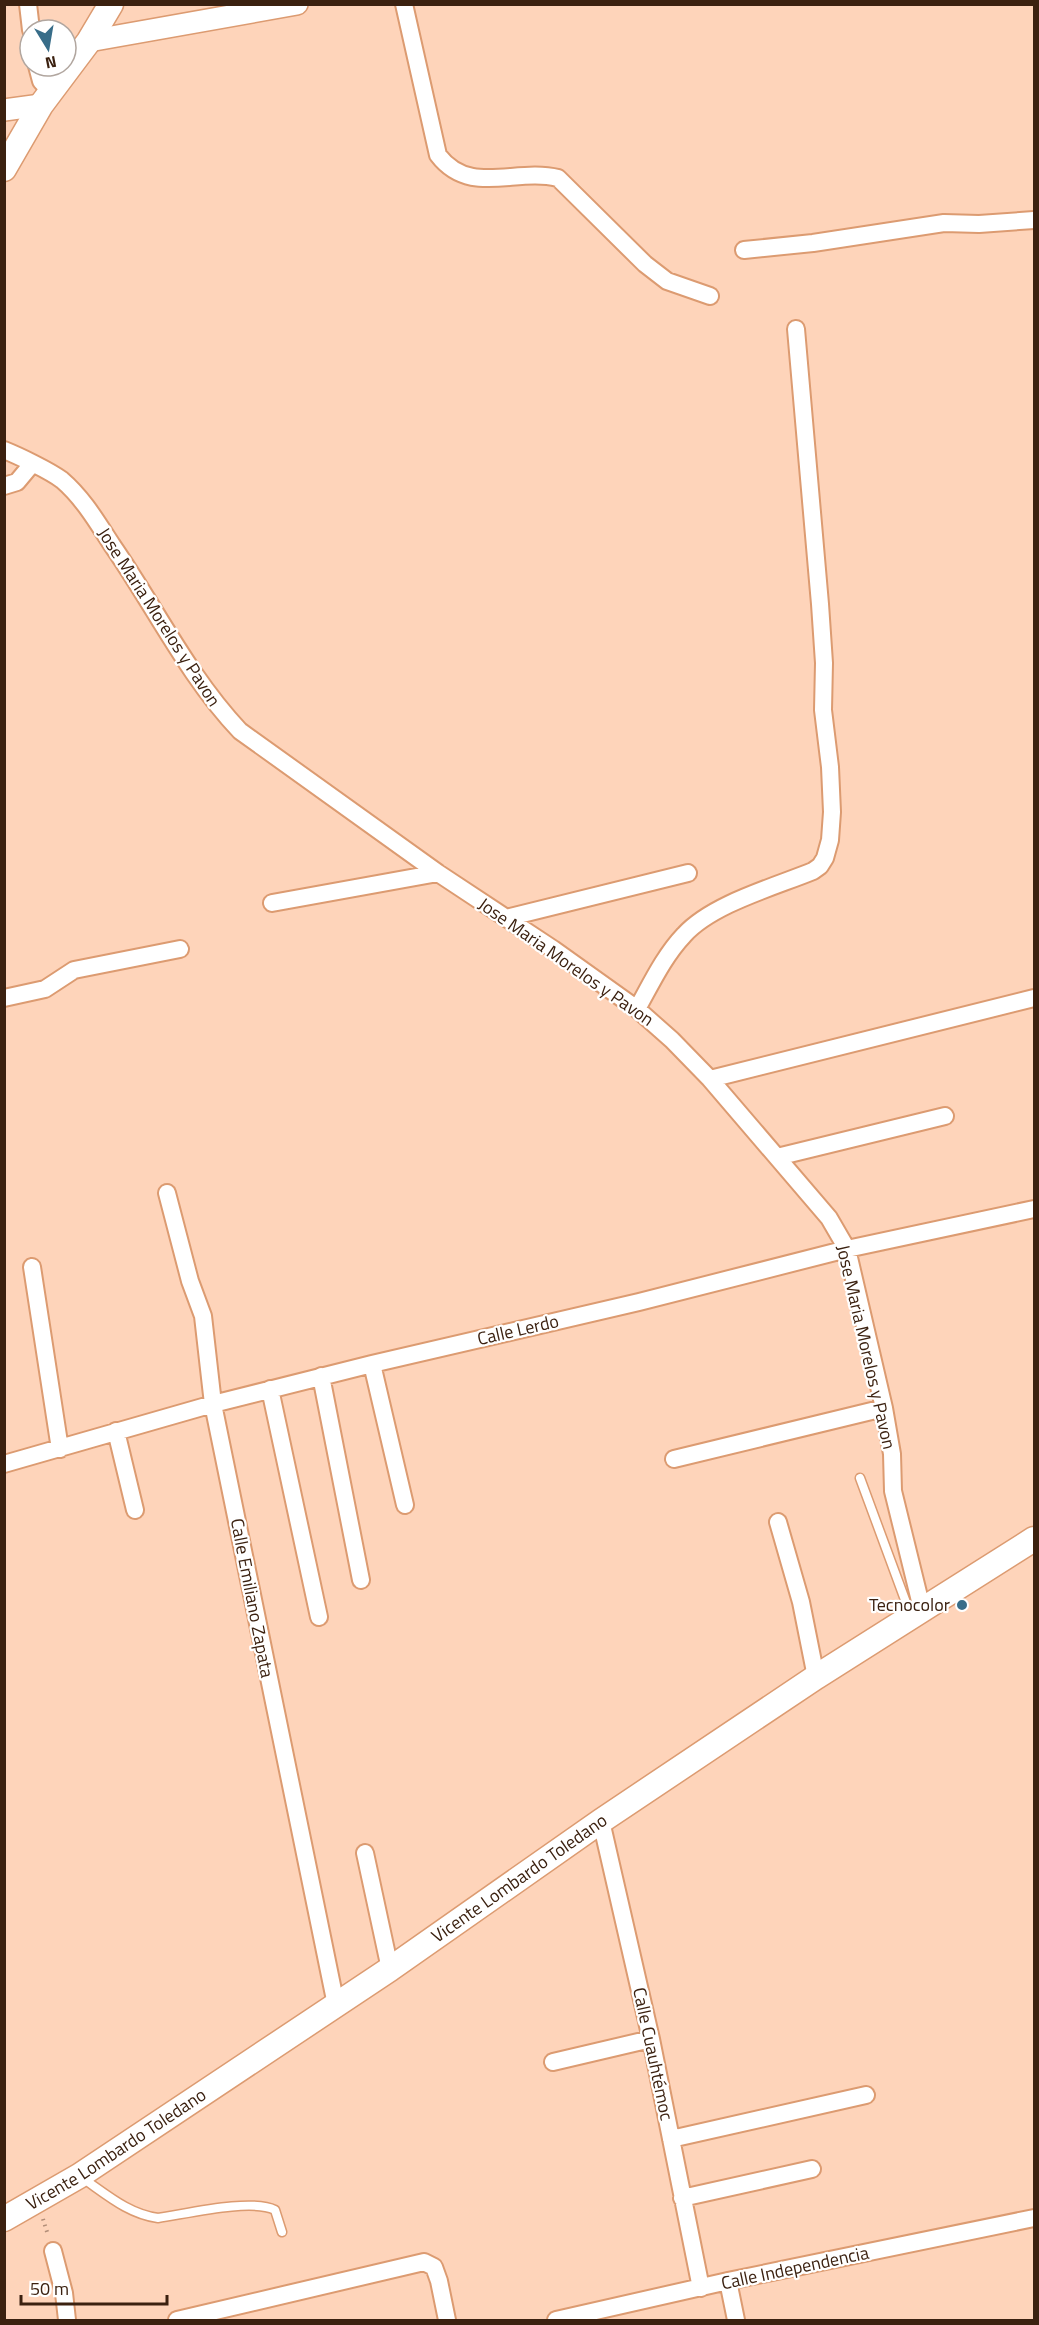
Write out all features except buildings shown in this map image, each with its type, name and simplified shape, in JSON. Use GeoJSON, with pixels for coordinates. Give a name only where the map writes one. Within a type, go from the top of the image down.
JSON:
{"type":"FeatureCollection","features":[{"type":"Feature","properties":{"kind":"main road"},"geometry":{"type":"LineString","coordinates":[[4,169],[46,99],[89,41],[111,4]]}},
{"type":"Feature","properties":{"kind":"main road","name":"Vicente Lombardo Toledano"},"geometry":{"type":"LineString","coordinates":[[4,2219],[79,2176],[390,1969],[601,1821],[816,1677],[1035,1539]]}},
{"type":"Feature","properties":{"kind":"street"},"geometry":{"type":"LineString","coordinates":[[89,41],[297,4]]}},
{"type":"Feature","properties":{"kind":"street"},"geometry":{"type":"LineString","coordinates":[[404,4],[438,154],[447,166],[476,179],[543,174],[558,178],[645,264],[667,281],[710,296]]}},
{"type":"Feature","properties":{"kind":"street"},"geometry":{"type":"LineString","coordinates":[[4,110],[46,99],[40,78]]}},
{"type":"Feature","properties":{"kind":"street"},"geometry":{"type":"LineString","coordinates":[[744,250],[813,243],[944,223],[979,224],[1035,220]]}},
{"type":"Feature","properties":{"kind":"street"},"geometry":{"type":"LineString","coordinates":[[637,1009],[668,955],[685,934],[709,914],[813,871],[825,858],[830,840],[832,812],[830,766],[823,710],[824,663],[796,329]]}},
{"type":"Feature","properties":{"kind":"street","name":"Jose Maria Morelos y Pavon"},"geometry":{"type":"LineString","coordinates":[[4,450],[60,478],[81,498],[198,679],[221,711],[240,731],[438,873],[637,1009],[672,1040],[710,1079],[829,1218],[847,1249],[884,1408],[892,1454],[893,1491],[916,1613]]}},
{"type":"Feature","properties":{"kind":"street"},"geometry":{"type":"LineString","coordinates":[[4,486],[17,482],[32,464]]}},
{"type":"Feature","properties":{"kind":"street"},"geometry":{"type":"LineString","coordinates":[[272,903],[438,873]]}},
{"type":"Feature","properties":{"kind":"street"},"geometry":{"type":"LineString","coordinates":[[506,918],[688,873]]}},
{"type":"Feature","properties":{"kind":"street"},"geometry":{"type":"LineString","coordinates":[[4,998],[45,989],[74,970],[180,949]]}},
{"type":"Feature","properties":{"kind":"street"},"geometry":{"type":"LineString","coordinates":[[710,1079],[1035,998]]}},
{"type":"Feature","properties":{"kind":"street"},"geometry":{"type":"LineString","coordinates":[[777,1156],[945,1116]]}},
{"type":"Feature","properties":{"kind":"street","name":"Calle Emiliano Zapata"},"geometry":{"type":"LineString","coordinates":[[167,1193],[190,1281],[204,1316],[213,1404],[336,2005]]}},
{"type":"Feature","properties":{"kind":"street","name":"Calle Lerdo"},"geometry":{"type":"LineString","coordinates":[[4,1464],[213,1404],[321,1376],[639,1302],[847,1249],[1035,1209]]}},
{"type":"Feature","properties":{"kind":"street"},"geometry":{"type":"LineString","coordinates":[[32,1267],[60,1449]]}},
{"type":"Feature","properties":{"kind":"street"},"geometry":{"type":"LineString","coordinates":[[372,1364],[405,1505]]}},
{"type":"Feature","properties":{"kind":"street"},"geometry":{"type":"LineString","coordinates":[[321,1376],[361,1580]]}},
{"type":"Feature","properties":{"kind":"street"},"geometry":{"type":"LineString","coordinates":[[270,1389],[319,1617]]}},
{"type":"Feature","properties":{"kind":"street"},"geometry":{"type":"LineString","coordinates":[[674,1459],[884,1408]]}},
{"type":"Feature","properties":{"kind":"street"},"geometry":{"type":"LineString","coordinates":[[116,1431],[135,1510]]}},
{"type":"Feature","properties":{"kind":"street"},"geometry":{"type":"LineString","coordinates":[[778,1522],[801,1602],[816,1677]]}},
{"type":"Feature","properties":{"kind":"street","name":"Calle Cuauhtémoc"},"geometry":{"type":"LineString","coordinates":[[601,1821],[651,2039],[701,2288]]}},
{"type":"Feature","properties":{"kind":"street"},"geometry":{"type":"LineString","coordinates":[[365,1853],[390,1969]]}},
{"type":"Feature","properties":{"kind":"street"},"geometry":{"type":"LineString","coordinates":[[553,2062],[651,2039]]}},
{"type":"Feature","properties":{"kind":"street"},"geometry":{"type":"LineString","coordinates":[[671,2139],[866,2095]]}},
{"type":"Feature","properties":{"kind":"street"},"geometry":{"type":"LineString","coordinates":[[682,2198],[812,2169]]}},
{"type":"Feature","properties":{"kind":"street","name":"Calle Independencia"},"geometry":{"type":"LineString","coordinates":[[556,2320],[728,2281],[1035,2218]]}},
{"type":"Feature","properties":{"kind":"street"},"geometry":{"type":"LineString","coordinates":[[53,2251],[64,2293],[64,2320]]}},
{"type":"Feature","properties":{"kind":"street"},"geometry":{"type":"LineString","coordinates":[[177,2320],[424,2262],[434,2267],[438,2275],[447,2320]]}},
{"type":"Feature","properties":{"kind":"street"},"geometry":{"type":"LineString","coordinates":[[728,2281],[736,2320]]}},
{"type":"Feature","properties":{"kind":"lane"},"geometry":{"type":"LineString","coordinates":[[860,1478],[916,1613]]}},
{"type":"Feature","properties":{"kind":"lane"},"geometry":{"type":"LineString","coordinates":[[79,2176],[125,2208],[144,2217],[158,2218],[244,2206],[265,2206],[275,2210],[282,2232]]}},
{"type":"Feature","properties":{"kind":"path"},"geometry":{"type":"LineString","coordinates":[[37,2201],[53,2251]]}},
{"type":"Feature","properties":{"kind":"place","name":"Tecnocolor"},"geometry":{"type":"Point","coordinates":[962,1605]}}]}
